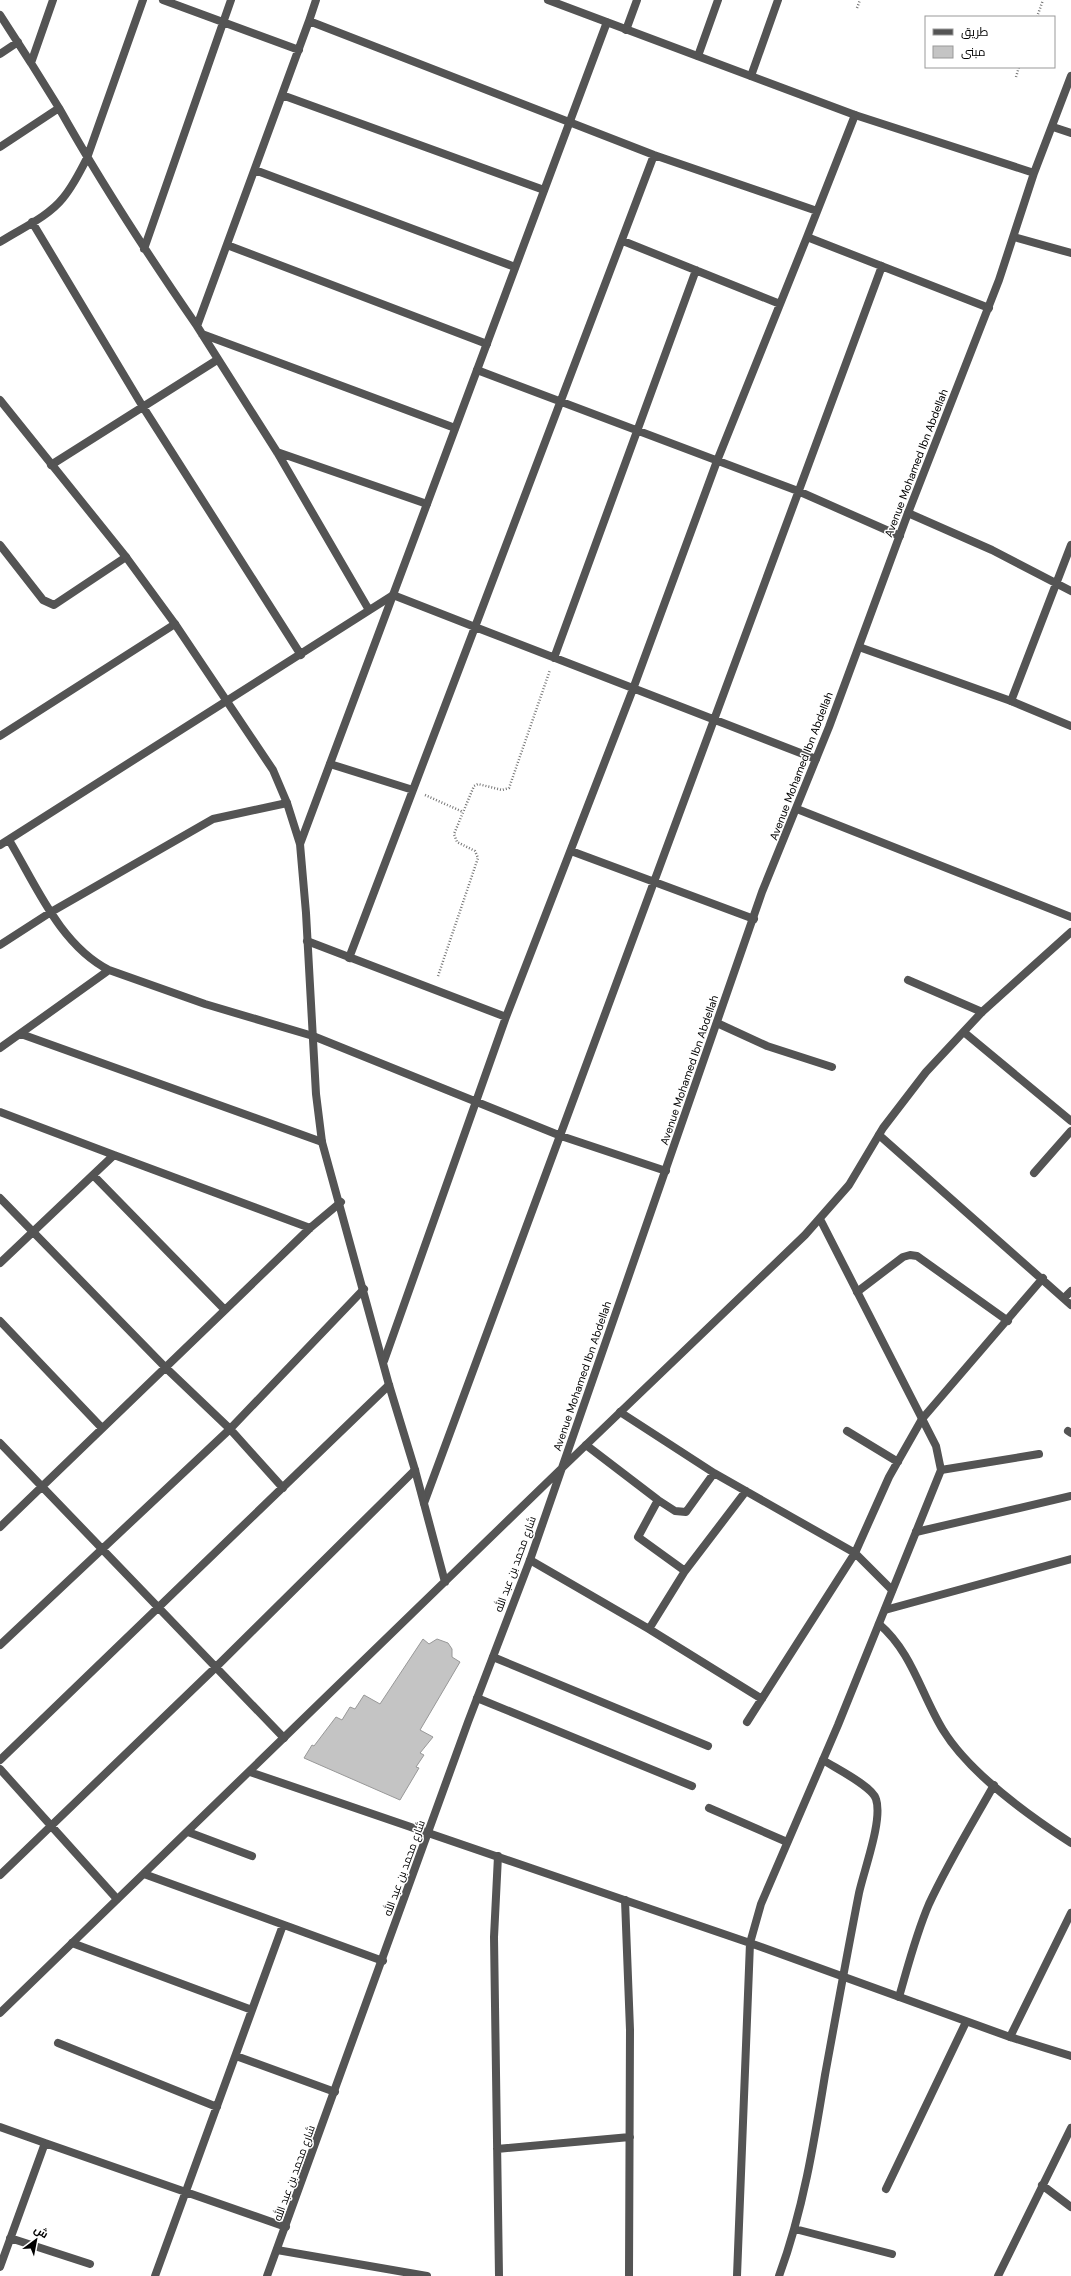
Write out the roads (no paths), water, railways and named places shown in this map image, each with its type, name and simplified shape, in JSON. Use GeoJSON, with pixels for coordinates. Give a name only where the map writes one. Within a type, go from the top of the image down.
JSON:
{"type":"FeatureCollection","features":[{"type":"Feature","properties":{"kind":"street"},"geometry":{"type":"LineString","coordinates":[[31,63],[53,0]]}},
{"type":"Feature","properties":{"kind":"street"},"geometry":{"type":"LineString","coordinates":[[0,242],[32,222],[63,199],[78,177],[87,158],[142,0]]}},
{"type":"Feature","properties":{"kind":"street"},"geometry":{"type":"LineString","coordinates":[[163,0],[299,50]]}},
{"type":"Feature","properties":{"kind":"street"},"geometry":{"type":"LineString","coordinates":[[144,248],[232,0]]}},
{"type":"Feature","properties":{"kind":"street"},"geometry":{"type":"LineString","coordinates":[[197,326],[310,21],[316,0]]}},
{"type":"Feature","properties":{"kind":"street"},"geometry":{"type":"LineString","coordinates":[[626,30],[637,0]]}},
{"type":"Feature","properties":{"kind":"street"},"geometry":{"type":"LineString","coordinates":[[698,56],[718,0]]}},
{"type":"Feature","properties":{"kind":"street"},"geometry":{"type":"LineString","coordinates":[[751,76],[778,0]]}},
{"type":"Feature","properties":{"kind":"street"},"geometry":{"type":"LineString","coordinates":[[553,1],[855,116],[1034,173]]}},
{"type":"Feature","properties":{"kind":"street"},"geometry":{"type":"LineString","coordinates":[[0,14],[59,108],[87,158],[277,452],[369,610]]}},
{"type":"Feature","properties":{"kind":"street"},"geometry":{"type":"LineString","coordinates":[[310,21],[654,156],[817,212]]}},
{"type":"Feature","properties":{"kind":"street"},"geometry":{"type":"LineString","coordinates":[[300,844],[607,22]]}},
{"type":"Feature","properties":{"kind":"street"},"geometry":{"type":"LineString","coordinates":[[0,54],[18,42]]}},
{"type":"Feature","properties":{"kind":"street","name":"Avenue Mohamed Ibn Abdellah"},"geometry":{"type":"LineString","coordinates":[[562,1468],[754,919],[762,892],[816,759],[908,513],[989,308],[1014,237],[1034,173],[1053,127],[1071,76]]}},
{"type":"Feature","properties":{"kind":"street"},"geometry":{"type":"LineString","coordinates":[[282,95],[544,190]]}},
{"type":"Feature","properties":{"kind":"street"},"geometry":{"type":"LineString","coordinates":[[0,147],[59,108]]}},
{"type":"Feature","properties":{"kind":"street"},"geometry":{"type":"LineString","coordinates":[[384,1361],[506,1018],[633,689],[717,461],[855,116]]}},
{"type":"Feature","properties":{"kind":"street"},"geometry":{"type":"LineString","coordinates":[[1053,127],[1071,134]]}},
{"type":"Feature","properties":{"kind":"street"},"geometry":{"type":"LineString","coordinates":[[349,958],[623,241],[654,156]]}},
{"type":"Feature","properties":{"kind":"street"},"geometry":{"type":"LineString","coordinates":[[255,170],[515,267]]}},
{"type":"Feature","properties":{"kind":"street"},"geometry":{"type":"LineString","coordinates":[[32,222],[143,407],[300,655]]}},
{"type":"Feature","properties":{"kind":"street"},"geometry":{"type":"LineString","coordinates":[[807,237],[989,308]]}},
{"type":"Feature","properties":{"kind":"street"},"geometry":{"type":"LineString","coordinates":[[1014,237],[1071,253]]}},
{"type":"Feature","properties":{"kind":"street"},"geometry":{"type":"LineString","coordinates":[[623,241],[780,304]]}},
{"type":"Feature","properties":{"kind":"street"},"geometry":{"type":"LineString","coordinates":[[227,245],[486,344]]}},
{"type":"Feature","properties":{"kind":"street"},"geometry":{"type":"LineString","coordinates":[[424,1503],[655,883],[713,720],[882,266]]}},
{"type":"Feature","properties":{"kind":"street"},"geometry":{"type":"LineString","coordinates":[[554,658],[696,270]]}},
{"type":"Feature","properties":{"kind":"street"},"geometry":{"type":"LineString","coordinates":[[202,334],[455,428]]}},
{"type":"Feature","properties":{"kind":"street"},"geometry":{"type":"LineString","coordinates":[[51,465],[217,360]]}},
{"type":"Feature","properties":{"kind":"street"},"geometry":{"type":"LineString","coordinates":[[477,370],[638,429],[717,461],[798,491],[900,536]]}},
{"type":"Feature","properties":{"kind":"street"},"geometry":{"type":"LineString","coordinates":[[0,400],[126,557],[175,624],[273,770],[287,803],[300,844],[308,941],[316,1094],[322,1142],[341,1202],[384,1361],[389,1385],[415,1470],[445,1582]]}},
{"type":"Feature","properties":{"kind":"street"},"geometry":{"type":"LineString","coordinates":[[277,452],[427,504]]}},
{"type":"Feature","properties":{"kind":"street"},"geometry":{"type":"LineString","coordinates":[[908,513],[992,550],[1071,592]]}},
{"type":"Feature","properties":{"kind":"street"},"geometry":{"type":"LineString","coordinates":[[0,545],[43,600],[54,605],[126,557]]}},
{"type":"Feature","properties":{"kind":"street"},"geometry":{"type":"LineString","coordinates":[[1011,701],[1071,545]]}},
{"type":"Feature","properties":{"kind":"street"},"geometry":{"type":"LineString","coordinates":[[393,595],[816,759]]}},
{"type":"Feature","properties":{"kind":"street"},"geometry":{"type":"LineString","coordinates":[[0,845],[393,595]]}},
{"type":"Feature","properties":{"kind":"street"},"geometry":{"type":"LineString","coordinates":[[0,736],[175,624]]}},
{"type":"Feature","properties":{"kind":"street"},"geometry":{"type":"LineString","coordinates":[[859,647],[1011,701],[1071,726]]}},
{"type":"Feature","properties":{"kind":"street"},"geometry":{"type":"LineString","coordinates":[[330,764],[413,790]]}},
{"type":"Feature","properties":{"kind":"street"},"geometry":{"type":"LineString","coordinates":[[0,945],[51,912],[212,819],[287,803]]}},
{"type":"Feature","properties":{"kind":"street"},"geometry":{"type":"LineString","coordinates":[[796,809],[1071,917]]}},
{"type":"Feature","properties":{"kind":"street"},"geometry":{"type":"LineString","coordinates":[[9,840],[51,912],[86,956],[109,970],[205,1004],[313,1036],[561,1136],[666,1171]]}},
{"type":"Feature","properties":{"kind":"street"},"geometry":{"type":"LineString","coordinates":[[570,851],[754,919]]}},
{"type":"Feature","properties":{"kind":"street"},"geometry":{"type":"LineString","coordinates":[[0,2013],[562,1468],[805,1235],[849,1185],[879,1135],[926,1072],[965,1033],[982,1012],[1070,936]]}},
{"type":"Feature","properties":{"kind":"street"},"geometry":{"type":"LineString","coordinates":[[308,941],[506,1018]]}},
{"type":"Feature","properties":{"kind":"street"},"geometry":{"type":"LineString","coordinates":[[0,1048],[22,1034],[109,970]]}},
{"type":"Feature","properties":{"kind":"street"},"geometry":{"type":"LineString","coordinates":[[908,980],[982,1012]]}},
{"type":"Feature","properties":{"kind":"street"},"geometry":{"type":"LineString","coordinates":[[717,1023],[767,1046],[832,1067]]}},
{"type":"Feature","properties":{"kind":"street"},"geometry":{"type":"LineString","coordinates":[[965,1033],[1071,1121]]}},
{"type":"Feature","properties":{"kind":"street"},"geometry":{"type":"LineString","coordinates":[[22,1034],[322,1142]]}},
{"type":"Feature","properties":{"kind":"street"},"geometry":{"type":"LineString","coordinates":[[0,1112],[310,1228]]}},
{"type":"Feature","properties":{"kind":"street"},"geometry":{"type":"LineString","coordinates":[[1034,1172],[1071,1131]]}},
{"type":"Feature","properties":{"kind":"street"},"geometry":{"type":"LineString","coordinates":[[879,1135],[1071,1304]]}},
{"type":"Feature","properties":{"kind":"street"},"geometry":{"type":"LineString","coordinates":[[0,1263],[114,1155]]}},
{"type":"Feature","properties":{"kind":"street"},"geometry":{"type":"LineString","coordinates":[[93,1175],[225,1310]]}},
{"type":"Feature","properties":{"kind":"street"},"geometry":{"type":"LineString","coordinates":[[0,1198],[34,1231],[166,1368],[230,1429],[283,1488]]}},
{"type":"Feature","properties":{"kind":"street"},"geometry":{"type":"LineString","coordinates":[[0,1527],[310,1228],[341,1202]]}},
{"type":"Feature","properties":{"kind":"street"},"geometry":{"type":"LineString","coordinates":[[737,2276],[750,1943],[761,1904],[823,1760],[941,1470],[936,1446],[820,1219]]}},
{"type":"Feature","properties":{"kind":"street"},"geometry":{"type":"LineString","coordinates":[[857,1292],[903,1257],[910,1255],[917,1256],[1008,1321]]}},
{"type":"Feature","properties":{"kind":"street"},"geometry":{"type":"LineString","coordinates":[[747,1722],[855,1553],[871,1514],[922,1419],[1008,1321],[1043,1278]]}},
{"type":"Feature","properties":{"kind":"street"},"geometry":{"type":"LineString","coordinates":[[0,1645],[230,1429],[364,1289]]}},
{"type":"Feature","properties":{"kind":"street"},"geometry":{"type":"LineString","coordinates":[[1064,1298],[1071,1291]]}},
{"type":"Feature","properties":{"kind":"street"},"geometry":{"type":"LineString","coordinates":[[0,1321],[102,1428]]}},
{"type":"Feature","properties":{"kind":"street"},"geometry":{"type":"LineString","coordinates":[[0,1760],[389,1385]]}},
{"type":"Feature","properties":{"kind":"street"},"geometry":{"type":"LineString","coordinates":[[620,1412],[714,1473],[855,1553],[892,1590]]}},
{"type":"Feature","properties":{"kind":"street"},"geometry":{"type":"LineString","coordinates":[[847,1431],[898,1462]]}},
{"type":"Feature","properties":{"kind":"street"},"geometry":{"type":"LineString","coordinates":[[0,1443],[284,1738]]}},
{"type":"Feature","properties":{"kind":"street"},"geometry":{"type":"LineString","coordinates":[[586,1445],[658,1500],[675,1511],[686,1512],[714,1473]]}},
{"type":"Feature","properties":{"kind":"street"},"geometry":{"type":"LineString","coordinates":[[941,1470],[1039,1454]]}},
{"type":"Feature","properties":{"kind":"street","name":"شارع محمد بن عبد الله"},"geometry":{"type":"LineString","coordinates":[[267,2276],[286,2228],[477,1698],[530,1560],[562,1468]]}},
{"type":"Feature","properties":{"kind":"street"},"geometry":{"type":"LineString","coordinates":[[0,1875],[215,1668],[415,1470]]}},
{"type":"Feature","properties":{"kind":"street"},"geometry":{"type":"LineString","coordinates":[[649,1629],[685,1571],[746,1491]]}},
{"type":"Feature","properties":{"kind":"street"},"geometry":{"type":"LineString","coordinates":[[916,1532],[1071,1496]]}},
{"type":"Feature","properties":{"kind":"street"},"geometry":{"type":"LineString","coordinates":[[658,1500],[638,1537],[685,1571]]}},
{"type":"Feature","properties":{"kind":"street"},"geometry":{"type":"LineString","coordinates":[[885,1610],[1071,1559]]}},
{"type":"Feature","properties":{"kind":"street"},"geometry":{"type":"LineString","coordinates":[[530,1560],[649,1629],[762,1699]]}},
{"type":"Feature","properties":{"kind":"street"},"geometry":{"type":"LineString","coordinates":[[879,1624],[894,1636],[903,1650],[943,1730],[956,1747],[994,1785],[1021,1809],[1071,1842]]}},
{"type":"Feature","properties":{"kind":"street"},"geometry":{"type":"LineString","coordinates":[[493,1657],[708,1746]]}},
{"type":"Feature","properties":{"kind":"street"},"geometry":{"type":"LineString","coordinates":[[477,1698],[692,1786]]}},
{"type":"Feature","properties":{"kind":"street"},"geometry":{"type":"LineString","coordinates":[[779,2276],[795,2229],[812,2156],[842,1975],[861,1885],[879,1812],[876,1797],[865,1787],[823,1760]]}},
{"type":"Feature","properties":{"kind":"street"},"geometry":{"type":"LineString","coordinates":[[0,1769],[117,1899]]}},
{"type":"Feature","properties":{"kind":"street"},"geometry":{"type":"LineString","coordinates":[[250,1772],[842,1975],[899,1998],[966,2022],[1071,2056]]}},
{"type":"Feature","properties":{"kind":"street"},"geometry":{"type":"LineString","coordinates":[[899,1998],[915,1940],[929,1904],[954,1854],[994,1785]]}},
{"type":"Feature","properties":{"kind":"street"},"geometry":{"type":"LineString","coordinates":[[709,1808],[787,1842]]}},
{"type":"Feature","properties":{"kind":"street"},"geometry":{"type":"LineString","coordinates":[[188,1832],[252,1856]]}},
{"type":"Feature","properties":{"kind":"street"},"geometry":{"type":"LineString","coordinates":[[498,1856],[494,1937],[499,2276]]}},
{"type":"Feature","properties":{"kind":"street"},"geometry":{"type":"LineString","coordinates":[[144,1874],[383,1961]]}},
{"type":"Feature","properties":{"kind":"street"},"geometry":{"type":"LineString","coordinates":[[625,1900],[630,2030],[629,2276]]}},
{"type":"Feature","properties":{"kind":"street"},"geometry":{"type":"LineString","coordinates":[[1010,2037],[1071,1913]]}},
{"type":"Feature","properties":{"kind":"street"},"geometry":{"type":"LineString","coordinates":[[155,2276],[283,1925]]}},
{"type":"Feature","properties":{"kind":"street"},"geometry":{"type":"LineString","coordinates":[[72,1943],[252,2010]]}},
{"type":"Feature","properties":{"kind":"street"},"geometry":{"type":"LineString","coordinates":[[886,2189],[966,2022]]}},
{"type":"Feature","properties":{"kind":"street"},"geometry":{"type":"LineString","coordinates":[[58,2043],[217,2107]]}},
{"type":"Feature","properties":{"kind":"street"},"geometry":{"type":"LineString","coordinates":[[236,2056],[335,2092]]}},
{"type":"Feature","properties":{"kind":"street"},"geometry":{"type":"LineString","coordinates":[[0,2127],[286,2228]]}},
{"type":"Feature","properties":{"kind":"street"},"geometry":{"type":"LineString","coordinates":[[998,2276],[1071,2128]]}},
{"type":"Feature","properties":{"kind":"street"},"geometry":{"type":"LineString","coordinates":[[497,2149],[630,2137]]}},
{"type":"Feature","properties":{"kind":"street"},"geometry":{"type":"LineString","coordinates":[[0,2266],[2,2257],[45,2144]]}},
{"type":"Feature","properties":{"kind":"street"},"geometry":{"type":"LineString","coordinates":[[1042,2185],[1071,2207]]}},
{"type":"Feature","properties":{"kind":"street"},"geometry":{"type":"LineString","coordinates":[[795,2229],[892,2254]]}},
{"type":"Feature","properties":{"kind":"street"},"geometry":{"type":"LineString","coordinates":[[10,2238],[90,2264]]}},
{"type":"Feature","properties":{"kind":"street"},"geometry":{"type":"LineString","coordinates":[[277,2250],[427,2276]]}}]}
